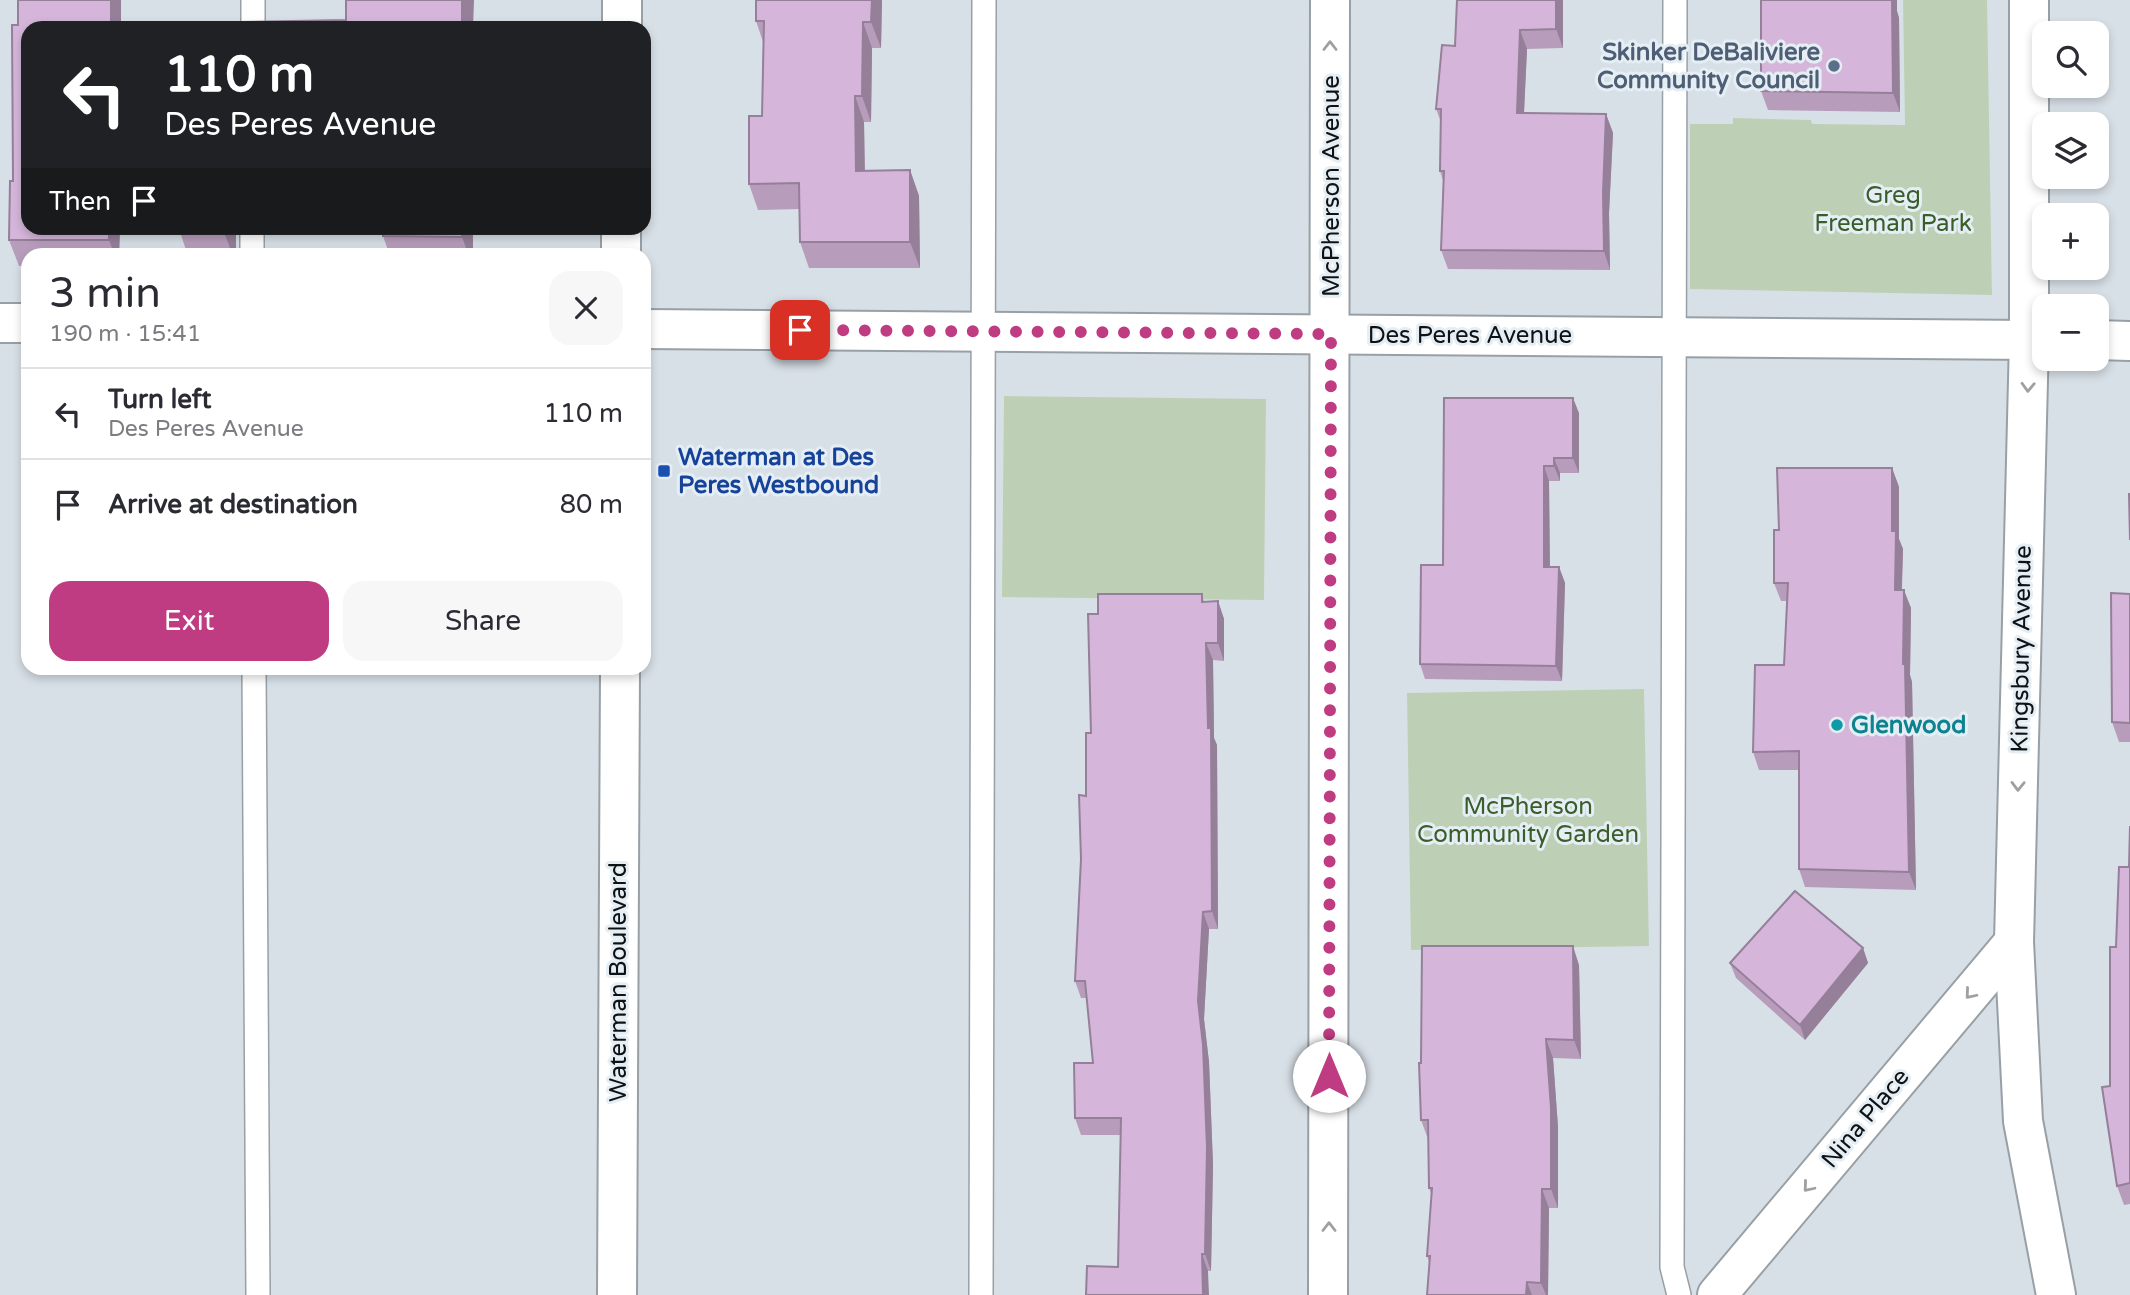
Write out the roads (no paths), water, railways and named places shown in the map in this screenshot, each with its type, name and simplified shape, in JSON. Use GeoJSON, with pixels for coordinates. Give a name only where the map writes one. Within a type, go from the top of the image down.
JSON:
{"type":"FeatureCollection","features":[{"type":"Feature","properties":{"kind":"street"},"geometry":{"type":"LineString","coordinates":[[622,0],[622,21]]}},
{"type":"Feature","properties":{"kind":"street","name":"McPherson Avenue"},"geometry":{"type":"LineString","coordinates":[[1328,1295],[1330,0]]}},
{"type":"Feature","properties":{"kind":"street","name":"Kingsbury Avenue"},"geometry":{"type":"LineString","coordinates":[[2029,0],[2036,294]]}},
{"type":"Feature","properties":{"kind":"street"},"geometry":{"type":"LineString","coordinates":[[0,323],[21,323]]}},
{"type":"Feature","properties":{"kind":"street","name":"Des Peres Avenue"},"geometry":{"type":"LineString","coordinates":[[651,329],[2032,340]]}},
{"type":"Feature","properties":{"kind":"street"},"geometry":{"type":"LineString","coordinates":[[2109,340],[2130,341]]}},
{"type":"Feature","properties":{"kind":"street","name":"Kingsbury Avenue"},"geometry":{"type":"LineString","coordinates":[[2036,371],[2014,942],[2023,1121],[2056,1295]]}},
{"type":"Feature","properties":{"kind":"street","name":"Waterman Boulevard"},"geometry":{"type":"LineString","coordinates":[[617,1295],[620,675]]}},
{"type":"Feature","properties":{"kind":"street","name":"Nina Place"},"geometry":{"type":"LineString","coordinates":[[1717,1295],[2014,942]]}},
{"type":"Feature","properties":{"kind":"lane"},"geometry":{"type":"LineString","coordinates":[[253,0],[253,21]]}},
{"type":"Feature","properties":{"kind":"lane"},"geometry":{"type":"LineString","coordinates":[[981,1295],[984,0]]}},
{"type":"Feature","properties":{"kind":"lane"},"geometry":{"type":"LineString","coordinates":[[1675,0],[1672,1267],[1679,1295]]}},
{"type":"Feature","properties":{"kind":"lane"},"geometry":{"type":"LineString","coordinates":[[254,675],[258,1295]]}},
{"type":"Feature","properties":{"kind":"place","name":"Skinker DeBaliviere Community Council"},"geometry":{"type":"Point","coordinates":[1834,66]}},
{"type":"Feature","properties":{"kind":"place","name":"Waterman at Des Peres Westbound"},"geometry":{"type":"Point","coordinates":[664,471]}},
{"type":"Feature","properties":{"kind":"place","name":"Glenwood"},"geometry":{"type":"Point","coordinates":[1837,725]}},
{"type":"Feature","properties":{"kind":"park label","name":"Greg Freeman Park"},"geometry":{"type":"Point","coordinates":[1893,209]}},
{"type":"Feature","properties":{"kind":"park label","name":"McPherson Community Garden"},"geometry":{"type":"Point","coordinates":[1528,820]}}]}
